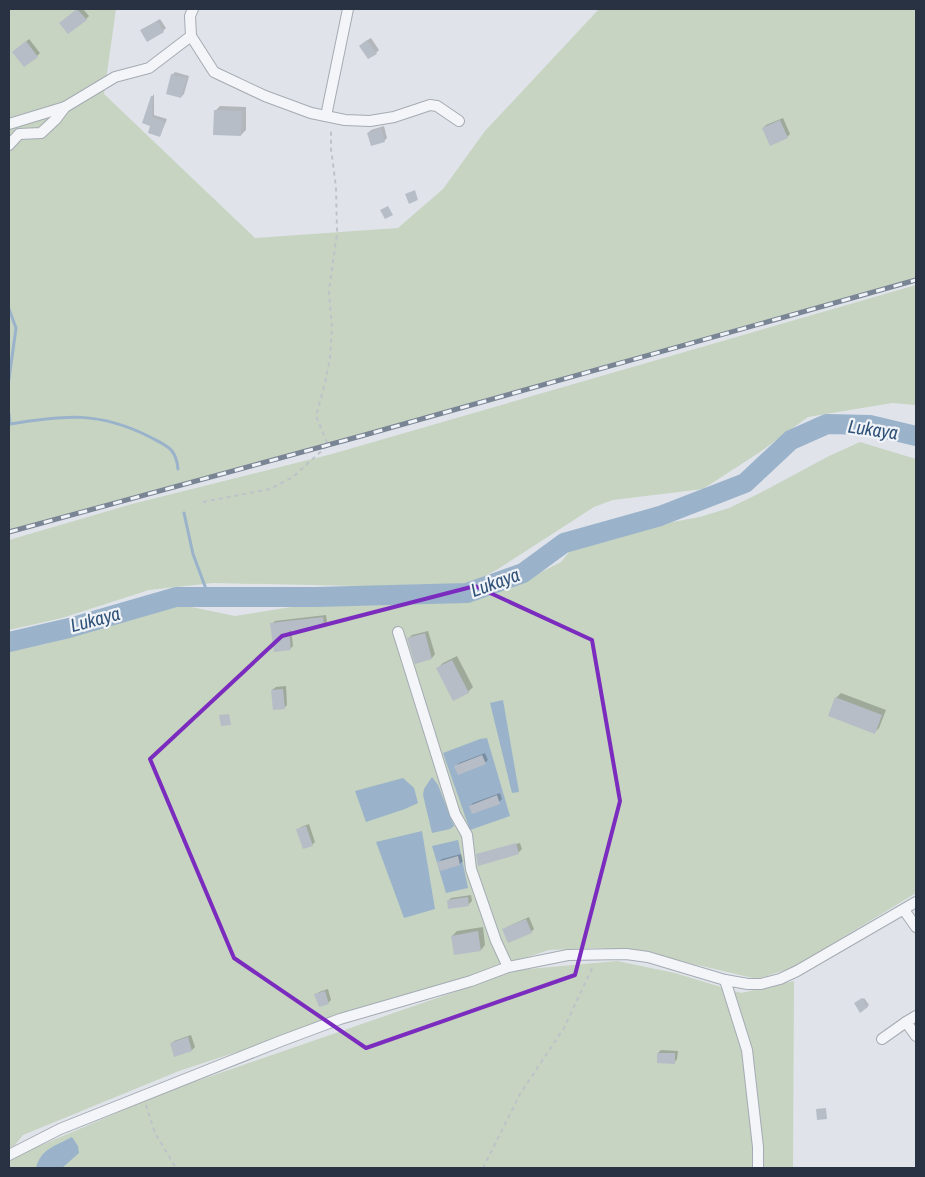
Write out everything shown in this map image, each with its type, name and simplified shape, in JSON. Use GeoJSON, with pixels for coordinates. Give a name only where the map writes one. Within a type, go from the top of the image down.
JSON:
{"type":"FeatureCollection","features":[{"type":"Feature","properties":{"kind":"street"},"geometry":{"type":"LineString","coordinates":[[193,9],[190,16],[191,36],[214,72],[264,96],[312,113],[344,120],[370,121],[394,118],[430,105],[437,106],[459,121]]}},
{"type":"Feature","properties":{"kind":"street"},"geometry":{"type":"LineString","coordinates":[[328,117],[348,9]]}},
{"type":"Feature","properties":{"kind":"street"},"geometry":{"type":"LineString","coordinates":[[9,124],[65,107],[115,77],[150,68],[191,36]]}},
{"type":"Feature","properties":{"kind":"street"},"geometry":{"type":"LineString","coordinates":[[9,145],[19,134],[41,132],[65,107]]}},
{"type":"Feature","properties":{"kind":"street"},"geometry":{"type":"LineString","coordinates":[[398,632],[456,814],[467,835],[471,869],[496,941],[508,966]]}},
{"type":"Feature","properties":{"kind":"street"},"geometry":{"type":"LineString","coordinates":[[9,1155],[60,1129],[340,1019],[471,981],[508,966],[568,956],[626,954],[648,957],[726,980],[748,984],[762,984],[780,979],[916,902]]}},
{"type":"Feature","properties":{"kind":"street"},"geometry":{"type":"LineString","coordinates":[[904,910],[916,927]]}},
{"type":"Feature","properties":{"kind":"street"},"geometry":{"type":"LineString","coordinates":[[726,980],[746,1050],[758,1147],[758,1168]]}},
{"type":"Feature","properties":{"kind":"street"},"geometry":{"type":"LineString","coordinates":[[882,1039],[916,1016]]}},
{"type":"Feature","properties":{"kind":"street"},"geometry":{"type":"LineString","coordinates":[[906,1022],[916,1036]]}},
{"type":"Feature","properties":{"kind":"path"},"geometry":{"type":"LineString","coordinates":[[203,502],[270,489],[294,477],[328,445],[316,416],[326,383],[330,358],[332,328],[328,291],[337,233],[336,187],[328,117]]}},
{"type":"Feature","properties":{"kind":"path"},"geometry":{"type":"LineString","coordinates":[[483,1168],[520,1094],[564,1028],[599,954]]}},
{"type":"Feature","properties":{"kind":"path"},"geometry":{"type":"LineString","coordinates":[[144,1096],[155,1133],[176,1168]]}},
{"type":"Feature","properties":{"kind":"highlighted area"},"geometry":{"type":"Polygon","coordinates":[[[475,586],[592,640],[620,801],[575,975],[366,1048],[234,958],[150,759],[282,636],[475,586]]]}},
{"type":"Feature","properties":{"kind":"green space"},"geometry":{"type":"Polygon","coordinates":[[[9,9],[116,9],[104,94],[255,238],[398,228],[443,189],[485,131],[599,9],[916,9],[916,280],[361,436],[9,532],[9,9]]]}},
{"type":"Feature","properties":{"kind":"green space"},"geometry":{"type":"Polygon","coordinates":[[[916,285],[916,405],[892,403],[808,417],[760,452],[703,489],[613,500],[594,507],[498,569],[470,584],[403,587],[213,583],[149,590],[62,618],[9,630],[9,540],[132,504],[332,454],[916,285]]]}},
{"type":"Feature","properties":{"kind":"green space"},"geometry":{"type":"Polygon","coordinates":[[[860,442],[916,459],[916,893],[794,967],[757,979],[655,955],[599,948],[549,950],[179,1071],[23,1135],[15,1145],[9,1148],[9,650],[45,644],[177,604],[235,616],[310,604],[405,603],[496,591],[525,580],[561,562],[573,547],[618,532],[700,517],[729,508],[860,442]]]}},
{"type":"Feature","properties":{"kind":"green space"},"geometry":{"type":"Polygon","coordinates":[[[617,961],[675,973],[741,993],[794,981],[793,1168],[9,1168],[9,1159],[168,1091],[518,970],[617,961]]]}},
{"type":"Feature","properties":{"kind":"water"},"geometry":{"type":"Polygon","coordinates":[[[503,700],[519,792],[512,793],[490,703],[503,700]]]}},
{"type":"Feature","properties":{"kind":"water"},"geometry":{"type":"Polygon","coordinates":[[[487,738],[510,816],[470,830],[443,753],[487,738]]]}},
{"type":"Feature","properties":{"kind":"water"},"geometry":{"type":"Polygon","coordinates":[[[432,777],[438,785],[454,826],[450,829],[432,833],[423,795],[424,789],[432,777]]]}},
{"type":"Feature","properties":{"kind":"water"},"geometry":{"type":"Polygon","coordinates":[[[403,778],[414,788],[418,803],[366,822],[355,791],[403,778]]]}},
{"type":"Feature","properties":{"kind":"water"},"geometry":{"type":"Polygon","coordinates":[[[422,831],[435,909],[404,918],[376,842],[422,831]]]}},
{"type":"Feature","properties":{"kind":"water"},"geometry":{"type":"Polygon","coordinates":[[[458,840],[468,888],[446,893],[432,846],[458,840]]]}},
{"type":"Feature","properties":{"kind":"water"},"geometry":{"type":"Polygon","coordinates":[[[72,1137],[78,1146],[79,1153],[62,1168],[36,1168],[38,1161],[45,1152],[72,1137]]]}},
{"type":"Feature","properties":{"kind":"building"},"geometry":{"type":"Polygon","coordinates":[[[77,9],[87,20],[68,34],[59,23],[77,9]]]}},
{"type":"Feature","properties":{"kind":"building"},"geometry":{"type":"Polygon","coordinates":[[[157,21],[164,32],[147,42],[140,30],[157,21]]]}},
{"type":"Feature","properties":{"kind":"building"},"geometry":{"type":"Polygon","coordinates":[[[367,40],[377,54],[368,59],[359,46],[367,40]]]}},
{"type":"Feature","properties":{"kind":"building"},"geometry":{"type":"Polygon","coordinates":[[[26,41],[38,57],[24,67],[12,52],[26,41]]]}},
{"type":"Feature","properties":{"kind":"building"},"geometry":{"type":"Polygon","coordinates":[[[171,74],[187,78],[181,98],[166,94],[171,74]]]}},
{"type":"Feature","properties":{"kind":"building"},"geometry":{"type":"Polygon","coordinates":[[[151,96],[153,96],[152,117],[165,122],[160,137],[148,133],[150,126],[142,123],[151,96]]]}},
{"type":"Feature","properties":{"kind":"building"},"geometry":{"type":"Polygon","coordinates":[[[214,110],[242,111],[241,136],[213,135],[214,110]]]}},
{"type":"Feature","properties":{"kind":"building"},"geometry":{"type":"Polygon","coordinates":[[[780,120],[788,138],[770,146],[762,128],[780,120]]]}},
{"type":"Feature","properties":{"kind":"building"},"geometry":{"type":"Polygon","coordinates":[[[381,128],[385,142],[371,146],[367,133],[381,128]]]}},
{"type":"Feature","properties":{"kind":"building"},"geometry":{"type":"Polygon","coordinates":[[[415,190],[418,200],[409,204],[405,194],[415,190]]]}},
{"type":"Feature","properties":{"kind":"building"},"geometry":{"type":"Polygon","coordinates":[[[388,206],[393,215],[385,219],[380,210],[388,206]]]}},
{"type":"Feature","properties":{"kind":"building"},"geometry":{"type":"Polygon","coordinates":[[[323,617],[324,626],[289,631],[291,650],[274,652],[270,623],[323,617]]]}},
{"type":"Feature","properties":{"kind":"building"},"geometry":{"type":"Polygon","coordinates":[[[425,633],[432,659],[415,664],[407,638],[425,633]]]}},
{"type":"Feature","properties":{"kind":"building"},"geometry":{"type":"Polygon","coordinates":[[[452,660],[469,693],[453,701],[436,668],[452,660]]]}},
{"type":"Feature","properties":{"kind":"building"},"geometry":{"type":"Polygon","coordinates":[[[283,689],[285,709],[273,710],[271,690],[283,689]]]}},
{"type":"Feature","properties":{"kind":"building"},"geometry":{"type":"Polygon","coordinates":[[[835,697],[882,715],[875,734],[828,716],[835,697]]]}},
{"type":"Feature","properties":{"kind":"building"},"geometry":{"type":"Polygon","coordinates":[[[229,714],[231,725],[221,726],[219,715],[229,714]]]}},
{"type":"Feature","properties":{"kind":"building"},"geometry":{"type":"Polygon","coordinates":[[[482,755],[486,764],[458,775],[454,766],[482,755]]]}},
{"type":"Feature","properties":{"kind":"building"},"geometry":{"type":"Polygon","coordinates":[[[497,795],[500,804],[472,814],[469,806],[497,795]]]}},
{"type":"Feature","properties":{"kind":"building"},"geometry":{"type":"Polygon","coordinates":[[[306,826],[313,846],[303,849],[296,829],[306,826]]]}},
{"type":"Feature","properties":{"kind":"building"},"geometry":{"type":"Polygon","coordinates":[[[516,843],[519,854],[478,866],[476,854],[516,843]]]}},
{"type":"Feature","properties":{"kind":"building"},"geometry":{"type":"Polygon","coordinates":[[[458,856],[460,865],[440,871],[437,862],[458,856]]]}},
{"type":"Feature","properties":{"kind":"building"},"geometry":{"type":"Polygon","coordinates":[[[468,897],[469,906],[448,909],[447,900],[468,897]]]}},
{"type":"Feature","properties":{"kind":"building"},"geometry":{"type":"Polygon","coordinates":[[[526,919],[532,933],[508,943],[502,929],[526,919]]]}},
{"type":"Feature","properties":{"kind":"building"},"geometry":{"type":"Polygon","coordinates":[[[478,931],[481,951],[454,955],[451,936],[478,931]]]}},
{"type":"Feature","properties":{"kind":"building"},"geometry":{"type":"Polygon","coordinates":[[[325,991],[329,1004],[319,1007],[314,994],[325,991]]]}},
{"type":"Feature","properties":{"kind":"building"},"geometry":{"type":"Polygon","coordinates":[[[862,998],[868,1007],[860,1013],[854,1003],[862,998]]]}},
{"type":"Feature","properties":{"kind":"building"},"geometry":{"type":"Polygon","coordinates":[[[188,1037],[192,1051],[174,1057],[170,1043],[188,1037]]]}},
{"type":"Feature","properties":{"kind":"building"},"geometry":{"type":"Polygon","coordinates":[[[657,1053],[675,1053],[675,1064],[657,1063],[657,1053]]]}},
{"type":"Feature","properties":{"kind":"building"},"geometry":{"type":"Polygon","coordinates":[[[826,1108],[827,1119],[817,1120],[816,1109],[826,1108]]]}},
{"type":"Feature","properties":{"kind":"waterway"},"geometry":{"type":"LineString","coordinates":[[9,309],[16,328],[9,379]]}},
{"type":"Feature","properties":{"kind":"waterway"},"geometry":{"type":"LineString","coordinates":[[9,414],[10,424],[65,417],[98,419],[114,423],[150,437],[170,448],[175,456],[178,469]]}},
{"type":"Feature","properties":{"kind":"waterway","name":"Lukaya"},"geometry":{"type":"LineString","coordinates":[[9,642],[69,628],[176,597],[315,597],[467,593],[523,573],[564,543],[660,516],[745,483],[791,440],[827,424],[870,425],[916,436]]}},
{"type":"Feature","properties":{"kind":"waterway"},"geometry":{"type":"LineString","coordinates":[[184,513],[193,554],[209,597]]}},
{"type":"Feature","properties":{"kind":"railway"},"geometry":{"type":"LineString","coordinates":[[9,532],[361,436],[916,280]]}}]}
